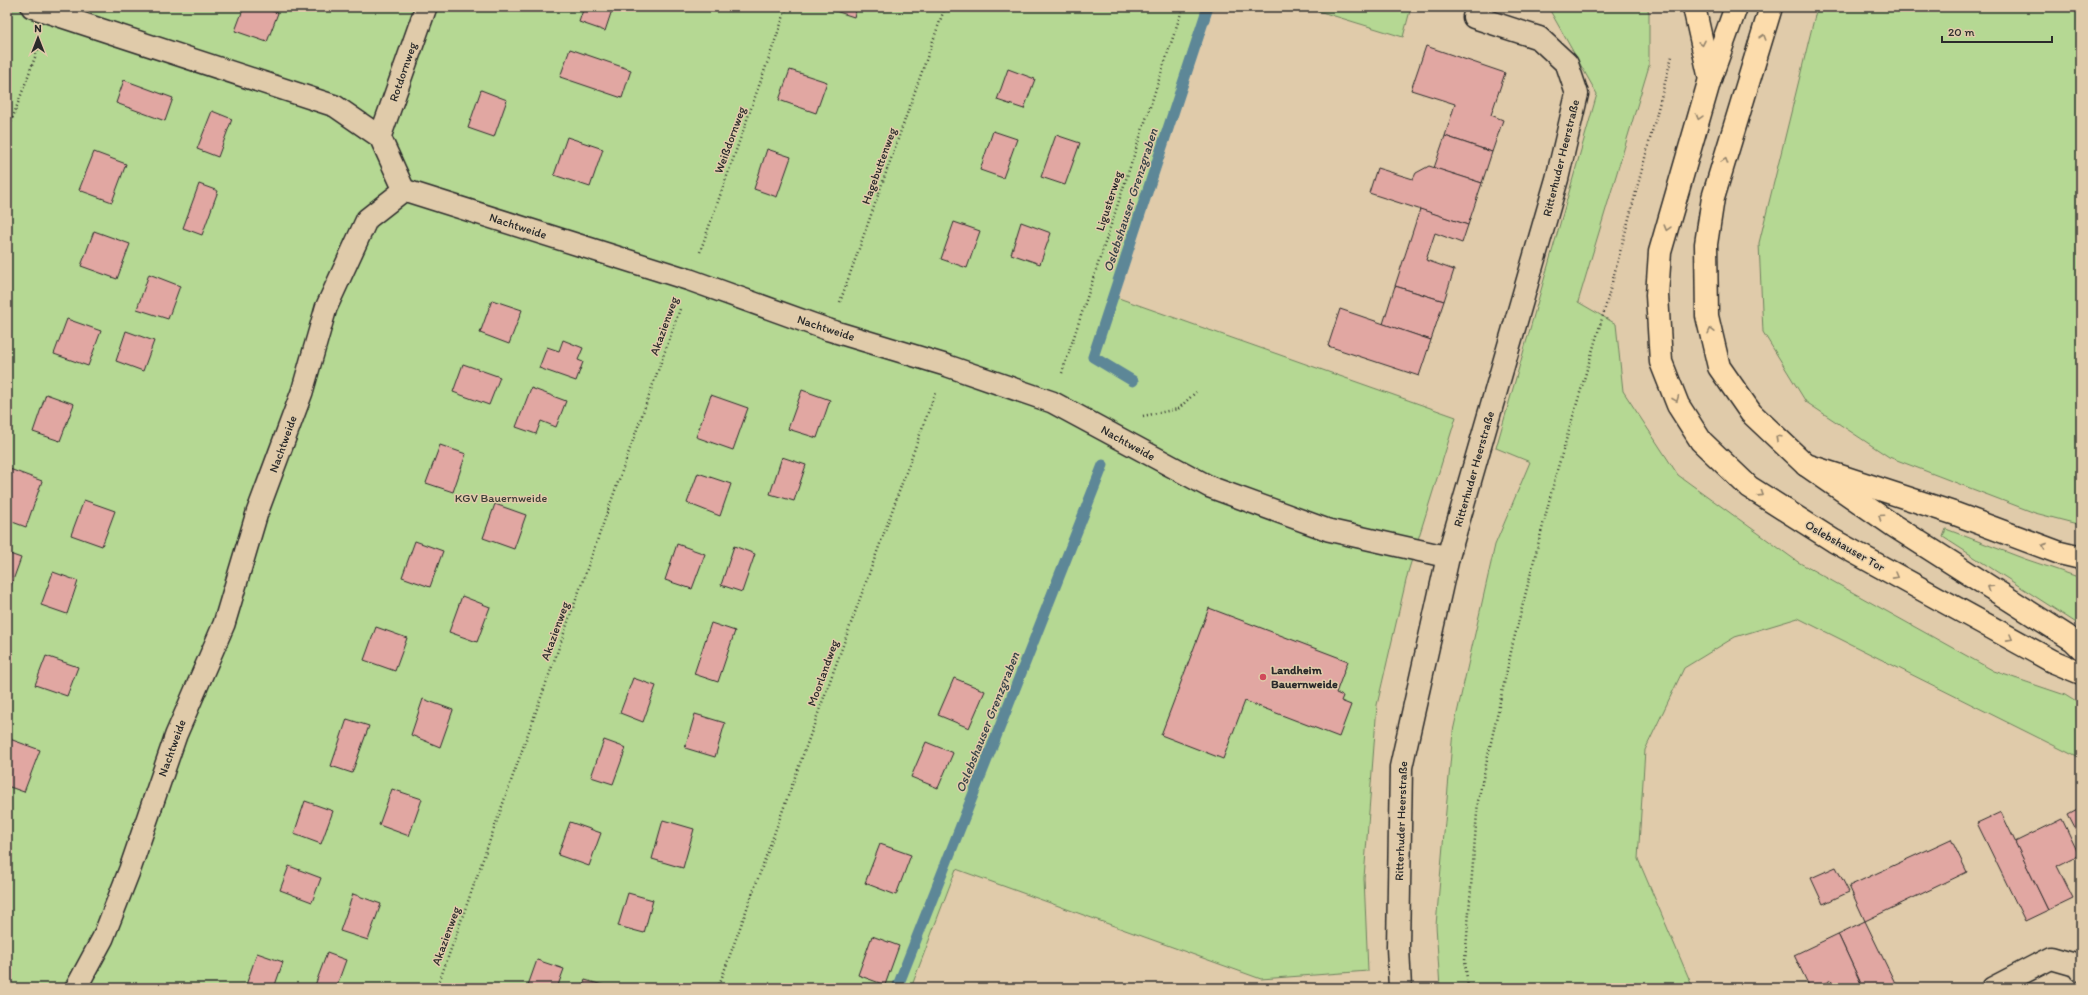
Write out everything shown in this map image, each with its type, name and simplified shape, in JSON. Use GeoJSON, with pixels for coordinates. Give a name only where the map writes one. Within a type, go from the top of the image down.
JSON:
{"type":"FeatureCollection","features":[{"type":"Feature","properties":{"kind":"highway"},"geometry":{"type":"LineString","coordinates":[[1694,7],[1710,79]]}},
{"type":"Feature","properties":{"kind":"highway"},"geometry":{"type":"LineString","coordinates":[[1710,79],[1736,7]]}},
{"type":"Feature","properties":{"kind":"highway"},"geometry":{"type":"LineString","coordinates":[[1771,7],[1714,198],[1706,244],[1707,316],[1719,366],[1751,413],[1806,465],[1894,526],[2073,640],[2081,648]]}},
{"type":"Feature","properties":{"kind":"highway","name":"Oslebshauser Tor"},"geometry":{"type":"LineString","coordinates":[[1710,79],[1660,252],[1657,295],[1661,362],[1678,405],[1701,441],[1749,487],[1834,542],[2052,661],[2081,673]]}},
{"type":"Feature","properties":{"kind":"highway"},"geometry":{"type":"LineString","coordinates":[[1806,465],[1953,513],[2060,552],[2081,558]]}},
{"type":"Feature","properties":{"kind":"street","name":"Ritterhuder Heerstraße"},"geometry":{"type":"LineString","coordinates":[[1400,988],[1398,947],[1401,767],[1448,558],[1557,179],[1577,94],[1567,64],[1539,38],[1474,17]]}},
{"type":"Feature","properties":{"kind":"street"},"geometry":{"type":"LineString","coordinates":[[1993,988],[2051,958],[2079,966],[2081,970]]}},
{"type":"Feature","properties":{"kind":"lane","name":"Rotdornweg"},"geometry":{"type":"LineString","coordinates":[[380,137],[426,7]]}},
{"type":"Feature","properties":{"kind":"lane"},"geometry":{"type":"LineString","coordinates":[[42,10],[334,106],[380,137],[404,190]]}},
{"type":"Feature","properties":{"kind":"lane","name":"Nachtweide"},"geometry":{"type":"LineString","coordinates":[[76,988],[103,938],[130,869],[176,735],[224,624],[257,513],[302,392],[326,308],[367,219],[404,190],[690,280],[830,330],[945,365],[1052,402],[1210,488],[1328,530],[1448,558]]}},
{"type":"Feature","properties":{"kind":"path","name":"Weißdornweg"},"geometry":{"type":"LineString","coordinates":[[690,280],[787,7]]}},
{"type":"Feature","properties":{"kind":"path","name":"Hagebuttenweg"},"geometry":{"type":"LineString","coordinates":[[830,330],[944,7]]}},
{"type":"Feature","properties":{"kind":"path","name":"Ligusterweg"},"geometry":{"type":"LineString","coordinates":[[1052,402],[1184,7]]}},
{"type":"Feature","properties":{"kind":"path"},"geometry":{"type":"LineString","coordinates":[[7,133],[42,10]]}},
{"type":"Feature","properties":{"kind":"path"},"geometry":{"type":"LineString","coordinates":[[1468,988],[1465,961],[1480,793],[1513,643],[1556,474],[1606,304],[1673,53]]}},
{"type":"Feature","properties":{"kind":"path","name":"Akazienweg"},"geometry":{"type":"LineString","coordinates":[[437,988],[690,280]]}},
{"type":"Feature","properties":{"kind":"path","name":"Moorlandweg"},"geometry":{"type":"LineString","coordinates":[[718,988],[945,365]]}},
{"type":"Feature","properties":{"kind":"path"},"geometry":{"type":"LineString","coordinates":[[1103,429],[1136,418],[1178,409],[1196,392]]}},
{"type":"Feature","properties":{"kind":"green space","name":"KGV Bauernweide"},"geometry":{"type":"Polygon","coordinates":[[[7,7],[1210,7],[1110,295],[1456,417],[1408,572],[1377,705],[1364,878],[1368,971],[1261,979],[956,869],[911,988],[7,988],[7,7]]]}},
{"type":"Feature","properties":{"kind":"green space"},"geometry":{"type":"Polygon","coordinates":[[[1305,7],[1411,7],[1403,37],[1305,7]]]}},
{"type":"Feature","properties":{"kind":"green space"},"geometry":{"type":"Polygon","coordinates":[[[1548,7],[1647,7],[1649,13],[1649,66],[1578,302],[1616,324],[1623,391],[1678,475],[1798,562],[1994,671],[2065,695],[2081,705],[2081,759],[1798,618],[1735,637],[1684,668],[1645,750],[1638,859],[1693,988],[1440,988],[1436,925],[1453,731],[1495,545],[1530,462],[1496,448],[1597,94],[1548,7]]]}},
{"type":"Feature","properties":{"kind":"green space"},"geometry":{"type":"Polygon","coordinates":[[[1817,7],[2081,7],[2081,525],[2035,513],[1889,457],[1806,402],[1763,332],[1759,243],[1817,7]]]}},
{"type":"Feature","properties":{"kind":"green space"},"geometry":{"type":"Polygon","coordinates":[[[1946,529],[2025,559],[2081,578],[2081,626],[1943,537],[1946,529]]]}},
{"type":"Feature","properties":{"kind":"building"},"geometry":{"type":"Polygon","coordinates":[[[244,7],[261,7],[278,13],[267,42],[235,31],[244,7]]]}},
{"type":"Feature","properties":{"kind":"building"},"geometry":{"type":"Polygon","coordinates":[[[584,7],[613,7],[605,31],[579,22],[584,7]]]}},
{"type":"Feature","properties":{"kind":"building"},"geometry":{"type":"Polygon","coordinates":[[[830,7],[857,7],[854,17],[829,9],[830,7]]]}},
{"type":"Feature","properties":{"kind":"building"},"geometry":{"type":"Polygon","coordinates":[[[1426,46],[1505,73],[1491,115],[1503,120],[1492,152],[1445,136],[1455,104],[1411,90],[1426,46]]]}},
{"type":"Feature","properties":{"kind":"building"},"geometry":{"type":"Polygon","coordinates":[[[570,49],[631,70],[622,98],[560,77],[570,49]]]}},
{"type":"Feature","properties":{"kind":"building"},"geometry":{"type":"Polygon","coordinates":[[[1008,69],[1035,79],[1024,109],[997,100],[1008,69]]]}},
{"type":"Feature","properties":{"kind":"building"},"geometry":{"type":"Polygon","coordinates":[[[790,70],[827,82],[816,113],[779,100],[790,70]]]}},
{"type":"Feature","properties":{"kind":"building"},"geometry":{"type":"Polygon","coordinates":[[[124,80],[173,98],[165,121],[116,103],[124,80]]]}},
{"type":"Feature","properties":{"kind":"building"},"geometry":{"type":"Polygon","coordinates":[[[481,90],[507,100],[494,137],[468,128],[481,90]]]}},
{"type":"Feature","properties":{"kind":"building"},"geometry":{"type":"Polygon","coordinates":[[[212,111],[232,119],[218,157],[197,149],[212,111]]]}},
{"type":"Feature","properties":{"kind":"building"},"geometry":{"type":"Polygon","coordinates":[[[993,131],[1017,139],[1003,178],[980,170],[993,131]]]}},
{"type":"Feature","properties":{"kind":"building"},"geometry":{"type":"Polygon","coordinates":[[[1056,135],[1080,143],[1065,185],[1041,177],[1056,135]]]}},
{"type":"Feature","properties":{"kind":"building"},"geometry":{"type":"Polygon","coordinates":[[[1445,136],[1492,152],[1482,183],[1434,168],[1445,136]]]}},
{"type":"Feature","properties":{"kind":"building"},"geometry":{"type":"Polygon","coordinates":[[[567,137],[603,149],[590,187],[554,175],[567,137]]]}},
{"type":"Feature","properties":{"kind":"building"},"geometry":{"type":"Polygon","coordinates":[[[767,149],[791,157],[777,197],[754,189],[767,149]]]}},
{"type":"Feature","properties":{"kind":"building"},"geometry":{"type":"Polygon","coordinates":[[[94,152],[126,164],[112,202],[79,190],[94,152]]]}},
{"type":"Feature","properties":{"kind":"building"},"geometry":{"type":"Polygon","coordinates":[[[1429,166],[1482,183],[1468,225],[1369,193],[1377,168],[1413,179],[1416,173],[1429,166]]]}},
{"type":"Feature","properties":{"kind":"building"},"geometry":{"type":"Polygon","coordinates":[[[199,184],[218,191],[202,235],[183,228],[199,184]]]}},
{"type":"Feature","properties":{"kind":"building"},"geometry":{"type":"Polygon","coordinates":[[[1420,209],[1468,225],[1462,243],[1435,233],[1426,260],[1454,270],[1444,301],[1395,286],[1420,209]]]}},
{"type":"Feature","properties":{"kind":"building"},"geometry":{"type":"Polygon","coordinates":[[[954,222],[980,231],[967,268],[941,259],[954,222]]]}},
{"type":"Feature","properties":{"kind":"building"},"geometry":{"type":"Polygon","coordinates":[[[1021,222],[1051,233],[1040,264],[1011,254],[1021,222]]]}},
{"type":"Feature","properties":{"kind":"building"},"geometry":{"type":"Polygon","coordinates":[[[94,231],[130,244],[117,279],[81,266],[94,231]]]}},
{"type":"Feature","properties":{"kind":"building"},"geometry":{"type":"Polygon","coordinates":[[[149,274],[180,286],[168,319],[137,309],[149,274]]]}},
{"type":"Feature","properties":{"kind":"building"},"geometry":{"type":"Polygon","coordinates":[[[1395,286],[1444,301],[1431,340],[1383,324],[1395,286]]]}},
{"type":"Feature","properties":{"kind":"building"},"geometry":{"type":"Polygon","coordinates":[[[492,300],[522,310],[509,344],[480,333],[492,300]]]}},
{"type":"Feature","properties":{"kind":"building"},"geometry":{"type":"Polygon","coordinates":[[[1340,309],[1431,340],[1419,376],[1328,346],[1340,309]]]}},
{"type":"Feature","properties":{"kind":"building"},"geometry":{"type":"Polygon","coordinates":[[[67,319],[101,331],[88,366],[54,354],[67,319]]]}},
{"type":"Feature","properties":{"kind":"building"},"geometry":{"type":"Polygon","coordinates":[[[126,331],[154,341],[143,371],[116,361],[126,331]]]}},
{"type":"Feature","properties":{"kind":"building"},"geometry":{"type":"Polygon","coordinates":[[[563,340],[583,348],[578,360],[583,362],[576,381],[539,368],[547,347],[559,351],[563,340]]]}},
{"type":"Feature","properties":{"kind":"building"},"geometry":{"type":"Polygon","coordinates":[[[463,364],[500,377],[489,405],[453,392],[463,364]]]}},
{"type":"Feature","properties":{"kind":"building"},"geometry":{"type":"Polygon","coordinates":[[[531,388],[566,401],[556,427],[541,421],[536,434],[516,427],[531,388]]]}},
{"type":"Feature","properties":{"kind":"building"},"geometry":{"type":"Polygon","coordinates":[[[802,390],[830,400],[817,438],[788,429],[802,390]]]}},
{"type":"Feature","properties":{"kind":"building"},"geometry":{"type":"Polygon","coordinates":[[[46,394],[74,404],[60,441],[33,432],[46,394]]]}},
{"type":"Feature","properties":{"kind":"building"},"geometry":{"type":"Polygon","coordinates":[[[711,395],[748,408],[733,450],[696,437],[711,395]]]}},
{"type":"Feature","properties":{"kind":"building"},"geometry":{"type":"Polygon","coordinates":[[[440,445],[466,454],[453,492],[426,483],[440,445]]]}},
{"type":"Feature","properties":{"kind":"building"},"geometry":{"type":"Polygon","coordinates":[[[782,457],[806,465],[794,501],[770,494],[782,457]]]}},
{"type":"Feature","properties":{"kind":"building"},"geometry":{"type":"Polygon","coordinates":[[[7,468],[42,481],[26,527],[7,520],[7,468]]]}},
{"type":"Feature","properties":{"kind":"building"},"geometry":{"type":"Polygon","coordinates":[[[698,473],[731,484],[720,516],[687,503],[698,473]]]}},
{"type":"Feature","properties":{"kind":"building"},"geometry":{"type":"Polygon","coordinates":[[[84,500],[115,511],[102,546],[71,535],[84,500]]]}},
{"type":"Feature","properties":{"kind":"building"},"geometry":{"type":"Polygon","coordinates":[[[495,504],[526,515],[514,549],[483,538],[495,504]]]}},
{"type":"Feature","properties":{"kind":"building"},"geometry":{"type":"Polygon","coordinates":[[[415,541],[443,551],[430,587],[402,577],[415,541]]]}},
{"type":"Feature","properties":{"kind":"building"},"geometry":{"type":"Polygon","coordinates":[[[677,544],[705,554],[692,589],[665,580],[677,544]]]}},
{"type":"Feature","properties":{"kind":"building"},"geometry":{"type":"Polygon","coordinates":[[[734,546],[755,554],[742,592],[721,585],[734,546]]]}},
{"type":"Feature","properties":{"kind":"building"},"geometry":{"type":"Polygon","coordinates":[[[7,553],[21,558],[7,597],[7,553]]]}},
{"type":"Feature","properties":{"kind":"building"},"geometry":{"type":"Polygon","coordinates":[[[53,572],[78,581],[67,614],[41,605],[53,572]]]}},
{"type":"Feature","properties":{"kind":"building"},"geometry":{"type":"Polygon","coordinates":[[[462,596],[490,607],[477,642],[449,632],[462,596]]]}},
{"type":"Feature","properties":{"kind":"building","name":"Landheim Bauernweide"},"geometry":{"type":"Polygon","coordinates":[[[1209,608],[1348,661],[1336,693],[1343,696],[1341,701],[1351,705],[1339,737],[1245,701],[1223,759],[1161,735],[1209,608]]]}},
{"type":"Feature","properties":{"kind":"building"},"geometry":{"type":"Polygon","coordinates":[[[711,623],[735,631],[718,682],[694,674],[711,623]]]}},
{"type":"Feature","properties":{"kind":"building"},"geometry":{"type":"Polygon","coordinates":[[[376,627],[407,638],[395,671],[364,660],[376,627]]]}},
{"type":"Feature","properties":{"kind":"building"},"geometry":{"type":"Polygon","coordinates":[[[46,656],[78,667],[67,696],[35,685],[46,656]]]}},
{"type":"Feature","properties":{"kind":"building"},"geometry":{"type":"Polygon","coordinates":[[[633,678],[656,686],[643,722],[620,713],[633,678]]]}},
{"type":"Feature","properties":{"kind":"building"},"geometry":{"type":"Polygon","coordinates":[[[954,678],[985,691],[969,728],[938,715],[954,678]]]}},
{"type":"Feature","properties":{"kind":"building"},"geometry":{"type":"Polygon","coordinates":[[[423,699],[453,710],[440,747],[411,735],[423,699]]]}},
{"type":"Feature","properties":{"kind":"building"},"geometry":{"type":"Polygon","coordinates":[[[695,714],[725,723],[715,757],[685,748],[695,714]]]}},
{"type":"Feature","properties":{"kind":"building"},"geometry":{"type":"Polygon","coordinates":[[[347,719],[369,726],[352,773],[331,766],[347,719]]]}},
{"type":"Feature","properties":{"kind":"building"},"geometry":{"type":"Polygon","coordinates":[[[7,738],[40,750],[24,792],[7,786],[7,738]]]}},
{"type":"Feature","properties":{"kind":"building"},"geometry":{"type":"Polygon","coordinates":[[[604,740],[626,748],[613,784],[591,777],[604,740]]]}},
{"type":"Feature","properties":{"kind":"building"},"geometry":{"type":"Polygon","coordinates":[[[926,742],[953,753],[938,788],[911,777],[926,742]]]}},
{"type":"Feature","properties":{"kind":"building"},"geometry":{"type":"Polygon","coordinates":[[[392,789],[422,799],[409,836],[379,825],[392,789]]]}},
{"type":"Feature","properties":{"kind":"building"},"geometry":{"type":"Polygon","coordinates":[[[305,801],[333,811],[321,844],[294,834],[305,801]]]}},
{"type":"Feature","properties":{"kind":"building"},"geometry":{"type":"Polygon","coordinates":[[[2081,808],[2081,834],[2079,836],[2068,815],[2081,808]]]}},
{"type":"Feature","properties":{"kind":"building"},"geometry":{"type":"Polygon","coordinates":[[[2001,812],[2048,910],[2025,921],[1977,823],[2001,812]]]}},
{"type":"Feature","properties":{"kind":"building"},"geometry":{"type":"Polygon","coordinates":[[[2062,819],[2079,855],[2057,866],[2073,898],[2048,910],[2015,842],[2062,819]]]}},
{"type":"Feature","properties":{"kind":"building"},"geometry":{"type":"Polygon","coordinates":[[[663,820],[694,829],[683,868],[652,859],[663,820]]]}},
{"type":"Feature","properties":{"kind":"building"},"geometry":{"type":"Polygon","coordinates":[[[570,822],[601,833],[589,866],[558,855],[570,822]]]}},
{"type":"Feature","properties":{"kind":"building"},"geometry":{"type":"Polygon","coordinates":[[[1951,839],[1967,872],[1865,921],[1849,886],[1951,839]]]}},
{"type":"Feature","properties":{"kind":"building"},"geometry":{"type":"Polygon","coordinates":[[[880,844],[911,855],[896,895],[865,883],[880,844]]]}},
{"type":"Feature","properties":{"kind":"building"},"geometry":{"type":"Polygon","coordinates":[[[289,866],[321,878],[312,902],[280,890],[289,866]]]}},
{"type":"Feature","properties":{"kind":"building"},"geometry":{"type":"Polygon","coordinates":[[[1836,867],[1849,892],[1823,904],[1811,878],[1836,867]]]}},
{"type":"Feature","properties":{"kind":"building"},"geometry":{"type":"Polygon","coordinates":[[[628,893],[653,900],[644,933],[618,926],[628,893]]]}},
{"type":"Feature","properties":{"kind":"building"},"geometry":{"type":"Polygon","coordinates":[[[353,894],[381,904],[368,940],[340,931],[353,894]]]}},
{"type":"Feature","properties":{"kind":"building"},"geometry":{"type":"Polygon","coordinates":[[[1865,921],[1897,987],[1895,988],[1863,988],[1838,934],[1865,921]]]}},
{"type":"Feature","properties":{"kind":"building"},"geometry":{"type":"Polygon","coordinates":[[[1838,934],[1863,988],[1834,988],[1831,980],[1816,988],[1810,988],[1794,955],[1838,934]]]}},
{"type":"Feature","properties":{"kind":"building"},"geometry":{"type":"Polygon","coordinates":[[[872,936],[899,946],[885,985],[858,975],[872,936]]]}},
{"type":"Feature","properties":{"kind":"building"},"geometry":{"type":"Polygon","coordinates":[[[257,953],[283,962],[274,988],[245,988],[257,953]]]}},
{"type":"Feature","properties":{"kind":"building"},"geometry":{"type":"Polygon","coordinates":[[[327,953],[346,960],[336,988],[314,988],[327,953]]]}},
{"type":"Feature","properties":{"kind":"building"},"geometry":{"type":"Polygon","coordinates":[[[537,960],[564,969],[557,988],[527,988],[537,960]]]}},
{"type":"Feature","properties":{"kind":"building"},"geometry":{"type":"Polygon","coordinates":[[[585,980],[613,988],[582,988],[585,980]]]}},
{"type":"Feature","properties":{"kind":"waterway","name":"Oslebshauser Grenzgraben"},"geometry":{"type":"LineString","coordinates":[[1133,381],[1093,357],[1208,7]]}},
{"type":"Feature","properties":{"kind":"waterway","name":"Oslebshauser Grenzgraben"},"geometry":{"type":"LineString","coordinates":[[897,988],[1103,465]]}},
{"type":"Feature","properties":{"kind":"place","name":"Landheim Bauernweide"},"geometry":{"type":"Point","coordinates":[1263,677]}}]}
